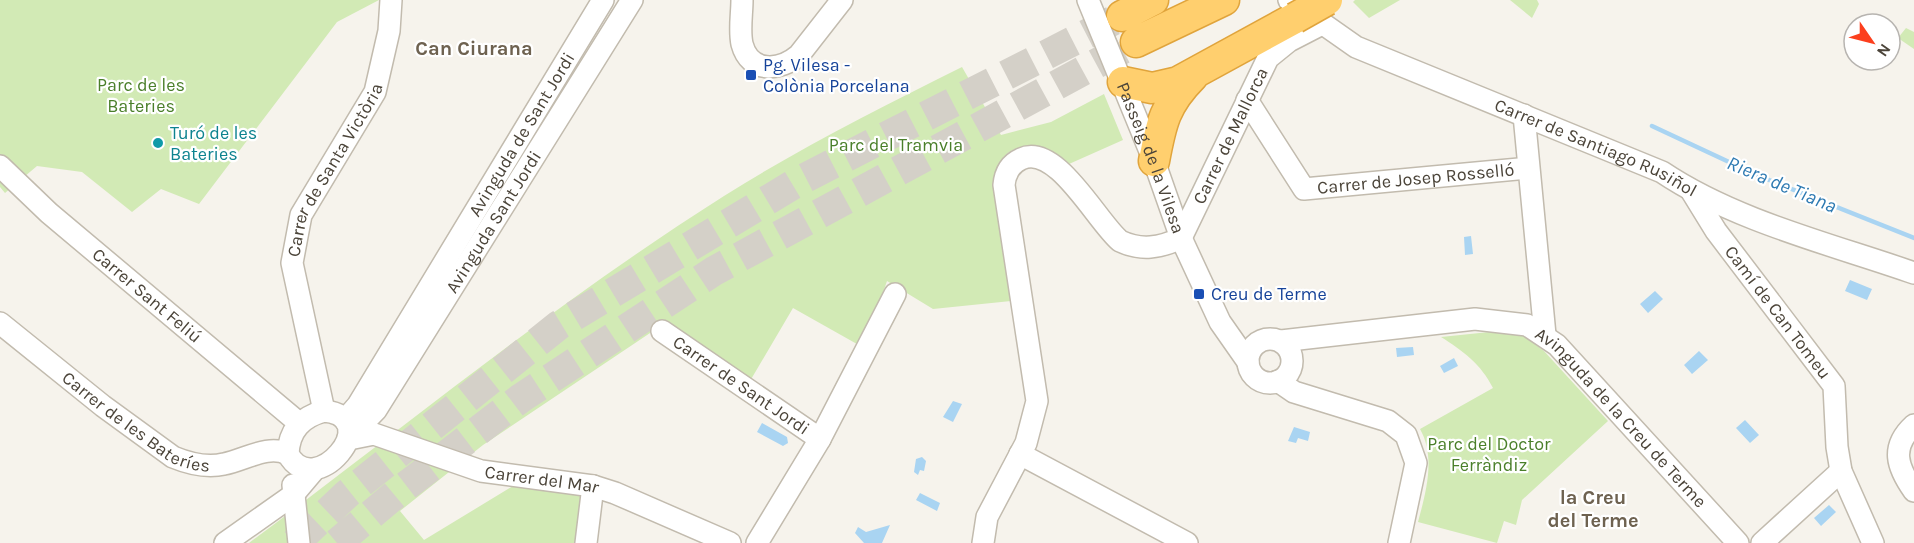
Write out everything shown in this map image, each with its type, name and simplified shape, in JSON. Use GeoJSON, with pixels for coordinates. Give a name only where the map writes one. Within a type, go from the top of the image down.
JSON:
{"type":"FeatureCollection","features":[{"type":"Feature","properties":{"kind":"highway"},"geometry":{"type":"LineString","coordinates":[[1153,0],[1129,29],[1224,0]]}},
{"type":"Feature","properties":{"kind":"highway"},"geometry":{"type":"LineString","coordinates":[[1123,82],[1152,88],[1178,82],[1308,10]]}},
{"type":"Feature","properties":{"kind":"highway"},"geometry":{"type":"LineString","coordinates":[[1154,161],[1162,119],[1169,104],[1198,71]]}},
{"type":"Feature","properties":{"kind":"street","name":"Carrer de Santa Victòria"},"geometry":{"type":"LineString","coordinates":[[324,411],[292,263],[301,215],[375,92],[389,31],[391,0]]}},
{"type":"Feature","properties":{"kind":"street","name":"Avinguda de Sant Jordi"},"geometry":{"type":"LineString","coordinates":[[347,430],[358,405],[603,0]]}},
{"type":"Feature","properties":{"kind":"street","name":"Avinguda Sant Jordi"},"geometry":{"type":"LineString","coordinates":[[347,430],[376,410],[632,0]]}},
{"type":"Feature","properties":{"kind":"street"},"geometry":{"type":"LineString","coordinates":[[742,0],[742,41],[745,52],[759,65],[775,68],[791,62],[800,55],[842,0]]}},
{"type":"Feature","properties":{"kind":"street","name":"Passeig de la Vilesa"},"geometry":{"type":"LineString","coordinates":[[1088,0],[1154,161],[1181,238],[1217,314],[1258,379],[1271,383],[1281,358]]}},
{"type":"Feature","properties":{"kind":"street","name":"Carrer de Mallorca"},"geometry":{"type":"LineString","coordinates":[[1181,238],[1268,57],[1289,41],[1308,10]]}},
{"type":"Feature","properties":{"kind":"street","name":"Carrer de Santiago Rusiñol"},"geometry":{"type":"LineString","coordinates":[[1308,10],[1356,47],[1662,172],[1692,192],[1744,214],[1914,273]]}},
{"type":"Feature","properties":{"kind":"street","name":"Carrer de Josep Rosselló"},"geometry":{"type":"LineString","coordinates":[[1247,100],[1304,189],[1528,168]]}},
{"type":"Feature","properties":{"kind":"street"},"geometry":{"type":"LineString","coordinates":[[1524,115],[1545,335]]}},
{"type":"Feature","properties":{"kind":"street"},"geometry":{"type":"LineString","coordinates":[[983,543],[987,517],[1030,431],[1036,401],[1005,179],[1010,168],[1020,159],[1038,157],[1050,162],[1072,184],[1120,241],[1132,247],[1146,248],[1181,238]]}},
{"type":"Feature","properties":{"kind":"street","name":"Carrer Sant Feliú"},"geometry":{"type":"LineString","coordinates":[[0,166],[49,213],[298,423]]}},
{"type":"Feature","properties":{"kind":"street","name":"Camí de Can Tomeu"},"geometry":{"type":"LineString","coordinates":[[1692,192],[1716,231],[1834,386],[1837,447],[1841,471],[1873,543]]}},
{"type":"Feature","properties":{"kind":"street"},"geometry":{"type":"LineString","coordinates":[[757,543],[820,438],[895,294]]}},
{"type":"Feature","properties":{"kind":"street"},"geometry":{"type":"LineString","coordinates":[[1217,314],[1281,358],[1310,397],[1388,421],[1406,435],[1416,463],[1399,543]]}},
{"type":"Feature","properties":{"kind":"street","name":"Avinguda de la Creu de Terme"},"geometry":{"type":"LineString","coordinates":[[1281,358],[1310,336],[1474,319],[1516,322],[1545,335],[1570,359],[1738,543]]}},
{"type":"Feature","properties":{"kind":"street","name":"Carrer de les Bateríes"},"geometry":{"type":"LineString","coordinates":[[0,323],[103,406],[173,457],[186,463],[214,466],[275,449],[290,457]]}},
{"type":"Feature","properties":{"kind":"street","name":"Carrer de Sant Jordi"},"geometry":{"type":"LineString","coordinates":[[662,331],[820,438]]}},
{"type":"Feature","properties":{"kind":"street"},"geometry":{"type":"LineString","coordinates":[[1248,362],[1252,348],[1281,358]]}},
{"type":"Feature","properties":{"kind":"street"},"geometry":{"type":"LineString","coordinates":[[225,543],[293,495],[315,469],[334,458],[347,430],[337,414],[324,411],[298,423],[290,438],[293,495],[299,543]]}},
{"type":"Feature","properties":{"kind":"street"},"geometry":{"type":"LineString","coordinates":[[1914,425],[1902,438],[1897,461],[1914,491]]}},
{"type":"Feature","properties":{"kind":"street","name":"Carrer del Mar"},"geometry":{"type":"LineString","coordinates":[[347,430],[374,434],[481,471],[593,486],[615,493],[730,543]]}},
{"type":"Feature","properties":{"kind":"street"},"geometry":{"type":"LineString","coordinates":[[1020,453],[1187,543]]}},
{"type":"Feature","properties":{"kind":"street"},"geometry":{"type":"LineString","coordinates":[[290,457],[301,467],[315,469]]}},
{"type":"Feature","properties":{"kind":"street"},"geometry":{"type":"LineString","coordinates":[[1762,543],[1841,471]]}},
{"type":"Feature","properties":{"kind":"street"},"geometry":{"type":"LineString","coordinates":[[586,543],[593,486]]}},
{"type":"Feature","properties":{"kind":"green space","name":"Parc de les Bateries"},"geometry":{"type":"Polygon","coordinates":[[[0,0],[379,0],[337,22],[199,204],[161,189],[132,212],[82,172],[37,166],[5,193],[0,187],[0,0]]]}},
{"type":"Feature","properties":{"kind":"green space"},"geometry":{"type":"Polygon","coordinates":[[[1355,0],[1400,0],[1369,18],[1353,2],[1355,0]]]}},
{"type":"Feature","properties":{"kind":"green space"},"geometry":{"type":"Polygon","coordinates":[[[1510,0],[1537,0],[1539,4],[1532,18],[1510,0]]]}},
{"type":"Feature","properties":{"kind":"green space"},"geometry":{"type":"Polygon","coordinates":[[[1906,28],[1914,32],[1914,49],[1902,41],[1902,33],[1906,28]]]}},
{"type":"Feature","properties":{"kind":"green space","name":"Parc del Tramvia"},"geometry":{"type":"Polygon","coordinates":[[[962,67],[1001,135],[1051,122],[1104,94],[1123,140],[1069,164],[1044,149],[1031,147],[1009,152],[1001,161],[996,173],[995,190],[1011,301],[933,309],[887,281],[864,348],[793,308],[750,381],[665,323],[483,445],[400,511],[424,540],[513,486],[581,493],[576,543],[249,543],[542,321],[662,236],[782,161],[962,67]]]}},
{"type":"Feature","properties":{"kind":"green space","name":"Parc del Doctor Ferràndiz"},"geometry":{"type":"Polygon","coordinates":[[[1499,331],[1524,336],[1544,351],[1608,421],[1522,500],[1516,525],[1504,521],[1497,543],[1418,522],[1429,463],[1428,451],[1420,429],[1493,388],[1471,359],[1441,337],[1499,331]]]}},
{"type":"Feature","properties":{"kind":"water"},"geometry":{"type":"Polygon","coordinates":[[[1471,236],[1473,254],[1465,255],[1464,237],[1471,236]]]}},
{"type":"Feature","properties":{"kind":"water"},"geometry":{"type":"Polygon","coordinates":[[[1850,280],[1872,289],[1867,300],[1845,291],[1850,280]]]}},
{"type":"Feature","properties":{"kind":"water"},"geometry":{"type":"Polygon","coordinates":[[[1655,291],[1663,299],[1648,313],[1640,304],[1655,291]]]}},
{"type":"Feature","properties":{"kind":"water"},"geometry":{"type":"Polygon","coordinates":[[[1413,347],[1414,355],[1397,357],[1396,348],[1413,347]]]}},
{"type":"Feature","properties":{"kind":"water"},"geometry":{"type":"Polygon","coordinates":[[[1699,351],[1708,360],[1692,374],[1684,365],[1699,351]]]}},
{"type":"Feature","properties":{"kind":"water"},"geometry":{"type":"Polygon","coordinates":[[[1454,358],[1458,366],[1444,373],[1440,366],[1454,358]]]}},
{"type":"Feature","properties":{"kind":"water"},"geometry":{"type":"Polygon","coordinates":[[[953,401],[962,404],[953,422],[943,417],[953,401]]]}},
{"type":"Feature","properties":{"kind":"water"},"geometry":{"type":"Polygon","coordinates":[[[1745,420],[1759,435],[1750,443],[1736,428],[1745,420]]]}},
{"type":"Feature","properties":{"kind":"water"},"geometry":{"type":"Polygon","coordinates":[[[762,423],[787,437],[788,443],[783,446],[757,432],[762,423]]]}},
{"type":"Feature","properties":{"kind":"water"},"geometry":{"type":"Polygon","coordinates":[[[1294,427],[1310,432],[1308,441],[1298,438],[1296,443],[1288,441],[1294,427]]]}},
{"type":"Feature","properties":{"kind":"water"},"geometry":{"type":"Polygon","coordinates":[[[922,457],[926,461],[924,471],[920,470],[918,475],[914,472],[916,459],[922,457]]]}},
{"type":"Feature","properties":{"kind":"water"},"geometry":{"type":"Polygon","coordinates":[[[920,493],[940,503],[937,511],[916,500],[920,493]]]}},
{"type":"Feature","properties":{"kind":"water"},"geometry":{"type":"Polygon","coordinates":[[[1829,505],[1836,512],[1821,526],[1814,518],[1829,505]]]}},
{"type":"Feature","properties":{"kind":"water"},"geometry":{"type":"Polygon","coordinates":[[[890,525],[882,543],[864,543],[855,533],[858,527],[866,532],[890,525]]]}},
{"type":"Feature","properties":{"kind":"waterway","name":"Riera de Tiana"},"geometry":{"type":"LineString","coordinates":[[1652,126],[1759,176],[1914,238]]}},
{"type":"Feature","properties":{"kind":"tunnel"},"geometry":{"type":"LineString","coordinates":[[295,543],[347,494],[559,325],[801,180],[1122,16]]}},
{"type":"Feature","properties":{"kind":"tunnel"},"geometry":{"type":"LineString","coordinates":[[337,543],[398,492],[521,398],[714,271],[1136,42]]}},
{"type":"Feature","properties":{"kind":"place","name":"Pg. Vilesa - Colònia Porcelana"},"geometry":{"type":"Point","coordinates":[751,75]}},
{"type":"Feature","properties":{"kind":"place","name":"Turó de les Bateries"},"geometry":{"type":"Point","coordinates":[158,143]}},
{"type":"Feature","properties":{"kind":"place","name":"Creu de Terme"},"geometry":{"type":"Point","coordinates":[1199,294]}},
{"type":"Feature","properties":{"kind":"district","name":"Can Ciurana"},"geometry":{"type":"Point","coordinates":[474,48]}},
{"type":"Feature","properties":{"kind":"district","name":"la Creu del Terme"},"geometry":{"type":"Point","coordinates":[1593,508]}}]}
